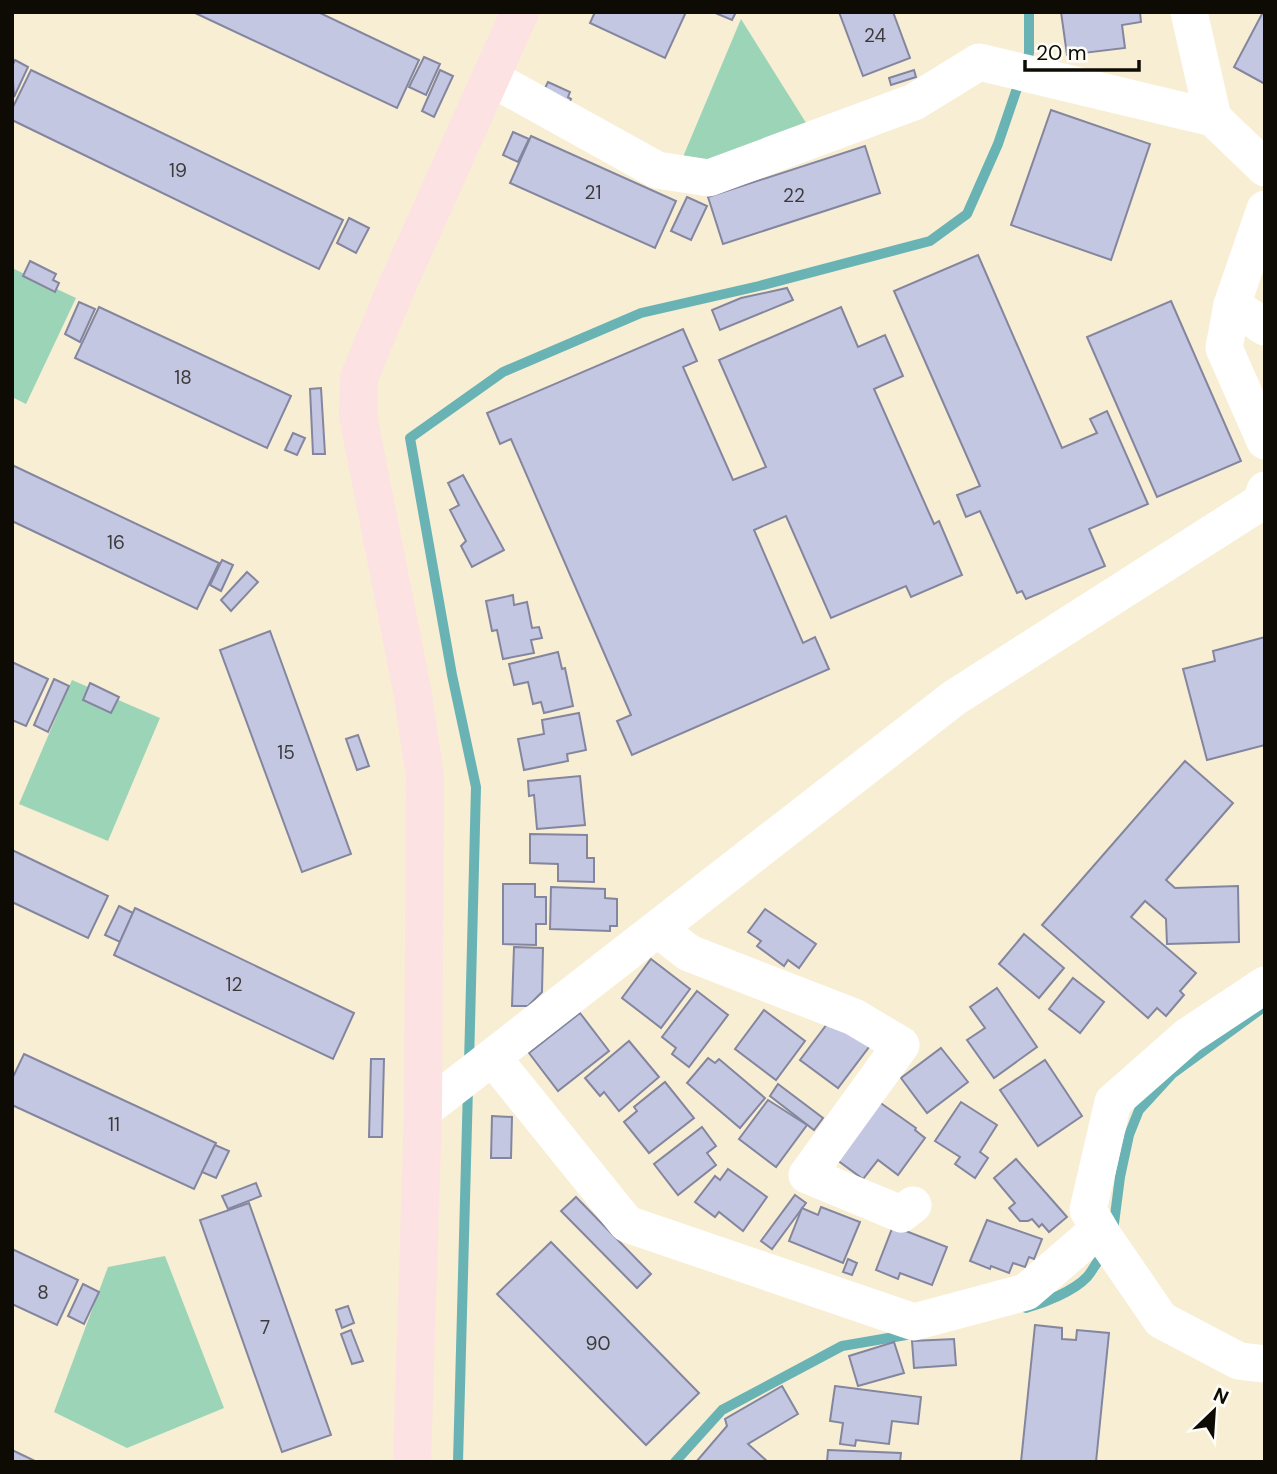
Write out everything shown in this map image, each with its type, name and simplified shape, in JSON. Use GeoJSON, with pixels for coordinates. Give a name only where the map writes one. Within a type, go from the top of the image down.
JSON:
{"type":"FeatureCollection","features":[{"type":"Feature","properties":{"kind":"street"},"geometry":{"type":"LineString","coordinates":[[412,1462],[423,1111],[425,777],[412,690],[358,416],[359,378],[394,293],[520,12]]}},
{"type":"Feature","properties":{"kind":"street"},"geometry":{"type":"LineString","coordinates":[[1189,12],[1213,118]]}},
{"type":"Feature","properties":{"kind":"street"},"geometry":{"type":"LineString","coordinates":[[491,78],[657,170],[709,178],[914,102],[979,62],[1213,118],[1265,168]]}},
{"type":"Feature","properties":{"kind":"street"},"geometry":{"type":"LineString","coordinates":[[1265,209],[1232,305],[1224,348],[1265,442]]}},
{"type":"Feature","properties":{"kind":"street"},"geometry":{"type":"LineString","coordinates":[[1232,305],[1265,327]]}},
{"type":"Feature","properties":{"kind":"street"},"geometry":{"type":"LineString","coordinates":[[423,1111],[954,698],[1263,501]]}},
{"type":"Feature","properties":{"kind":"street"},"geometry":{"type":"LineString","coordinates":[[658,929],[689,953],[854,1017],[901,1045],[807,1175],[901,1214],[913,1205]]}},
{"type":"Feature","properties":{"kind":"street"},"geometry":{"type":"LineString","coordinates":[[1265,985],[1188,1036],[1113,1102],[1088,1210],[1161,1320],[1239,1361],[1265,1364]]}},
{"type":"Feature","properties":{"kind":"street"},"geometry":{"type":"LineString","coordinates":[[491,1059],[627,1224],[914,1322],[1026,1292],[1107,1241]]}},
{"type":"Feature","properties":{"kind":"green space"},"geometry":{"type":"Polygon","coordinates":[[[741,19],[813,134],[677,171],[741,19]]]}},
{"type":"Feature","properties":{"kind":"green space"},"geometry":{"type":"Polygon","coordinates":[[[12,268],[76,298],[26,404],[12,397],[12,268]]]}},
{"type":"Feature","properties":{"kind":"green space"},"geometry":{"type":"Polygon","coordinates":[[[72,680],[160,718],[108,841],[19,804],[72,680]]]}},
{"type":"Feature","properties":{"kind":"green space"},"geometry":{"type":"Polygon","coordinates":[[[165,1256],[224,1408],[127,1448],[54,1412],[108,1267],[165,1256]]]}},
{"type":"Feature","properties":{"kind":"building"},"geometry":{"type":"Polygon","coordinates":[[[193,12],[318,12],[419,60],[397,108],[193,12]]]}},
{"type":"Feature","properties":{"kind":"building"},"geometry":{"type":"Polygon","coordinates":[[[595,12],[686,12],[665,58],[590,23],[595,12]]]}},
{"type":"Feature","properties":{"kind":"building"},"geometry":{"type":"Polygon","coordinates":[[[713,12],[736,12],[732,20],[713,12]]]}},
{"type":"Feature","properties":{"kind":"building"},"geometry":{"type":"Polygon","coordinates":[[[839,12],[893,12],[910,58],[863,76],[839,12]]]}},
{"type":"Feature","properties":{"kind":"building"},"geometry":{"type":"Polygon","coordinates":[[[1061,12],[1140,12],[1141,22],[1122,25],[1125,48],[1067,55],[1061,12]]]}},
{"type":"Feature","properties":{"kind":"building"},"geometry":{"type":"Polygon","coordinates":[[[1265,12],[1265,84],[1234,67],[1265,12]]]}},
{"type":"Feature","properties":{"kind":"building"},"geometry":{"type":"Polygon","coordinates":[[[424,57],[440,64],[426,95],[409,87],[424,57]]]}},
{"type":"Feature","properties":{"kind":"building"},"geometry":{"type":"Polygon","coordinates":[[[15,60],[28,67],[14,97],[12,66],[15,60]]]}},
{"type":"Feature","properties":{"kind":"building"},"geometry":{"type":"Polygon","coordinates":[[[31,70],[343,220],[319,269],[12,120],[12,109],[31,70]]]}},
{"type":"Feature","properties":{"kind":"building"},"geometry":{"type":"Polygon","coordinates":[[[440,70],[453,76],[434,117],[422,111],[440,70]]]}},
{"type":"Feature","properties":{"kind":"building"},"geometry":{"type":"Polygon","coordinates":[[[914,70],[916,77],[891,85],[889,78],[914,70]]]}},
{"type":"Feature","properties":{"kind":"building"},"geometry":{"type":"Polygon","coordinates":[[[548,82],[570,92],[569,104],[543,92],[548,82]]]}},
{"type":"Feature","properties":{"kind":"building"},"geometry":{"type":"Polygon","coordinates":[[[1051,110],[1150,144],[1111,260],[1011,225],[1051,110]]]}},
{"type":"Feature","properties":{"kind":"building"},"geometry":{"type":"Polygon","coordinates":[[[513,132],[529,139],[518,162],[503,155],[513,132]]]}},
{"type":"Feature","properties":{"kind":"building"},"geometry":{"type":"Polygon","coordinates":[[[531,136],[676,201],[655,248],[510,183],[531,136]]]}},
{"type":"Feature","properties":{"kind":"building"},"geometry":{"type":"Polygon","coordinates":[[[865,146],[880,193],[723,244],[708,197],[865,146]]]}},
{"type":"Feature","properties":{"kind":"building"},"geometry":{"type":"Polygon","coordinates":[[[687,197],[707,206],[691,240],[671,231],[687,197]]]}},
{"type":"Feature","properties":{"kind":"building"},"geometry":{"type":"Polygon","coordinates":[[[349,218],[369,228],[356,253],[337,243],[349,218]]]}},
{"type":"Feature","properties":{"kind":"building"},"geometry":{"type":"Polygon","coordinates":[[[978,255],[1062,448],[1097,433],[1090,419],[1107,411],[1148,504],[1089,529],[1105,566],[1026,599],[1022,591],[1017,593],[980,511],[966,517],[957,495],[980,486],[894,291],[978,255]]]}},
{"type":"Feature","properties":{"kind":"building"},"geometry":{"type":"Polygon","coordinates":[[[30,261],[56,274],[53,280],[59,283],[55,292],[23,276],[30,261]]]}},
{"type":"Feature","properties":{"kind":"building"},"geometry":{"type":"Polygon","coordinates":[[[787,288],[793,300],[720,330],[712,310],[741,298],[787,288]]]}},
{"type":"Feature","properties":{"kind":"building"},"geometry":{"type":"Polygon","coordinates":[[[1171,301],[1241,461],[1157,497],[1087,337],[1171,301]]]}},
{"type":"Feature","properties":{"kind":"building"},"geometry":{"type":"Polygon","coordinates":[[[79,302],[95,309],[80,342],[65,334],[79,302]]]}},
{"type":"Feature","properties":{"kind":"building"},"geometry":{"type":"Polygon","coordinates":[[[99,307],[291,396],[267,448],[75,358],[99,307]]]}},
{"type":"Feature","properties":{"kind":"building"},"geometry":{"type":"Polygon","coordinates":[[[841,307],[858,347],[885,335],[903,376],[874,389],[934,524],[939,521],[962,575],[911,597],[906,586],[831,618],[786,516],[754,530],[803,643],[815,637],[829,669],[632,755],[617,721],[631,715],[511,439],[500,444],[487,413],[683,329],[697,361],[683,367],[733,480],[766,467],[719,360],[841,307]]]}},
{"type":"Feature","properties":{"kind":"building"},"geometry":{"type":"Polygon","coordinates":[[[321,388],[325,454],[313,454],[310,389],[321,388]]]}},
{"type":"Feature","properties":{"kind":"building"},"geometry":{"type":"Polygon","coordinates":[[[293,433],[305,438],[297,455],[285,450],[293,433]]]}},
{"type":"Feature","properties":{"kind":"building"},"geometry":{"type":"Polygon","coordinates":[[[12,465],[219,563],[197,609],[12,521],[12,465]]]}},
{"type":"Feature","properties":{"kind":"building"},"geometry":{"type":"Polygon","coordinates":[[[463,475],[504,550],[472,567],[461,546],[466,541],[450,510],[459,505],[448,483],[463,475]]]}},
{"type":"Feature","properties":{"kind":"building"},"geometry":{"type":"Polygon","coordinates":[[[222,560],[233,565],[221,591],[210,585],[222,560]]]}},
{"type":"Feature","properties":{"kind":"building"},"geometry":{"type":"Polygon","coordinates":[[[247,572],[258,582],[231,611],[221,600],[247,572]]]}},
{"type":"Feature","properties":{"kind":"building"},"geometry":{"type":"Polygon","coordinates":[[[513,595],[514,605],[527,602],[532,628],[539,627],[542,638],[531,640],[534,653],[503,659],[497,630],[492,631],[486,601],[513,595]]]}},
{"type":"Feature","properties":{"kind":"building"},"geometry":{"type":"Polygon","coordinates":[[[270,631],[351,854],[302,872],[220,650],[270,631]]]}},
{"type":"Feature","properties":{"kind":"building"},"geometry":{"type":"Polygon","coordinates":[[[1265,637],[1265,745],[1207,760],[1183,669],[1215,661],[1213,651],[1265,637]]]}},
{"type":"Feature","properties":{"kind":"building"},"geometry":{"type":"Polygon","coordinates":[[[558,652],[562,669],[565,668],[573,706],[544,713],[541,702],[533,704],[528,682],[514,685],[509,664],[558,652]]]}},
{"type":"Feature","properties":{"kind":"building"},"geometry":{"type":"Polygon","coordinates":[[[12,662],[48,679],[26,726],[12,720],[12,662]]]}},
{"type":"Feature","properties":{"kind":"building"},"geometry":{"type":"Polygon","coordinates":[[[54,679],[69,686],[48,732],[34,725],[54,679]]]}},
{"type":"Feature","properties":{"kind":"building"},"geometry":{"type":"Polygon","coordinates":[[[90,683],[119,697],[111,713],[83,700],[90,683]]]}},
{"type":"Feature","properties":{"kind":"building"},"geometry":{"type":"Polygon","coordinates":[[[579,713],[586,750],[567,754],[568,761],[524,770],[518,739],[544,734],[542,720],[579,713]]]}},
{"type":"Feature","properties":{"kind":"building"},"geometry":{"type":"Polygon","coordinates":[[[358,735],[369,766],[357,770],[346,739],[358,735]]]}},
{"type":"Feature","properties":{"kind":"building"},"geometry":{"type":"Polygon","coordinates":[[[1185,761],[1233,803],[1166,880],[1175,888],[1238,886],[1239,942],[1167,944],[1166,919],[1145,901],[1131,917],[1196,973],[1180,991],[1184,995],[1166,1016],[1157,1008],[1148,1018],[1042,925],[1185,761]]]}},
{"type":"Feature","properties":{"kind":"building"},"geometry":{"type":"Polygon","coordinates":[[[580,776],[585,825],[537,829],[534,795],[529,796],[528,781],[580,776]]]}},
{"type":"Feature","properties":{"kind":"building"},"geometry":{"type":"Polygon","coordinates":[[[530,834],[587,835],[587,858],[594,858],[594,882],[558,881],[558,864],[530,863],[530,834]]]}},
{"type":"Feature","properties":{"kind":"building"},"geometry":{"type":"Polygon","coordinates":[[[12,850],[108,896],[88,938],[12,902],[12,850]]]}},
{"type":"Feature","properties":{"kind":"building"},"geometry":{"type":"Polygon","coordinates":[[[503,884],[535,884],[535,897],[546,897],[546,924],[536,924],[536,945],[503,944],[503,884]]]}},
{"type":"Feature","properties":{"kind":"building"},"geometry":{"type":"Polygon","coordinates":[[[551,887],[605,889],[605,898],[617,899],[617,926],[610,926],[610,931],[550,929],[551,887]]]}},
{"type":"Feature","properties":{"kind":"building"},"geometry":{"type":"Polygon","coordinates":[[[119,906],[133,913],[120,942],[105,935],[119,906]]]}},
{"type":"Feature","properties":{"kind":"building"},"geometry":{"type":"Polygon","coordinates":[[[135,908],[354,1013],[333,1059],[114,955],[135,908]]]}},
{"type":"Feature","properties":{"kind":"building"},"geometry":{"type":"Polygon","coordinates":[[[765,909],[816,944],[799,968],[788,960],[784,966],[757,946],[761,941],[748,932],[765,909]]]}},
{"type":"Feature","properties":{"kind":"building"},"geometry":{"type":"Polygon","coordinates":[[[1024,934],[1064,968],[1039,998],[999,964],[1024,934]]]}},
{"type":"Feature","properties":{"kind":"building"},"geometry":{"type":"Polygon","coordinates":[[[514,947],[543,948],[542,992],[528,1006],[512,1006],[514,947]]]}},
{"type":"Feature","properties":{"kind":"building"},"geometry":{"type":"Polygon","coordinates":[[[651,959],[690,989],[661,1028],[622,998],[651,959]]]}},
{"type":"Feature","properties":{"kind":"building"},"geometry":{"type":"Polygon","coordinates":[[[1073,978],[1104,1002],[1080,1033],[1049,1009],[1073,978]]]}},
{"type":"Feature","properties":{"kind":"building"},"geometry":{"type":"Polygon","coordinates":[[[997,988],[1037,1047],[994,1078],[967,1040],[985,1028],[970,1007],[997,988]]]}},
{"type":"Feature","properties":{"kind":"building"},"geometry":{"type":"Polygon","coordinates":[[[697,991],[728,1015],[689,1067],[672,1054],[676,1048],[662,1037],[697,991]]]}},
{"type":"Feature","properties":{"kind":"building"},"geometry":{"type":"Polygon","coordinates":[[[764,1010],[805,1041],[776,1080],[735,1049],[764,1010]]]}},
{"type":"Feature","properties":{"kind":"building"},"geometry":{"type":"Polygon","coordinates":[[[580,1013],[609,1051],[558,1091],[529,1053],[580,1013]]]}},
{"type":"Feature","properties":{"kind":"building"},"geometry":{"type":"Polygon","coordinates":[[[830,1020],[872,1043],[838,1088],[800,1060],[830,1020]]]}},
{"type":"Feature","properties":{"kind":"building"},"geometry":{"type":"Polygon","coordinates":[[[629,1041],[659,1077],[619,1111],[604,1092],[600,1096],[585,1078],[629,1041]]]}},
{"type":"Feature","properties":{"kind":"building"},"geometry":{"type":"Polygon","coordinates":[[[941,1048],[968,1082],[927,1113],[901,1078],[941,1048]]]}},
{"type":"Feature","properties":{"kind":"building"},"geometry":{"type":"Polygon","coordinates":[[[24,1054],[216,1143],[194,1189],[12,1105],[12,1079],[24,1054]]]}},
{"type":"Feature","properties":{"kind":"building"},"geometry":{"type":"Polygon","coordinates":[[[708,1058],[715,1063],[719,1059],[765,1098],[740,1128],[687,1083],[708,1058]]]}},
{"type":"Feature","properties":{"kind":"building"},"geometry":{"type":"Polygon","coordinates":[[[371,1059],[384,1059],[382,1137],[369,1137],[371,1059]]]}},
{"type":"Feature","properties":{"kind":"building"},"geometry":{"type":"Polygon","coordinates":[[[1045,1060],[1082,1116],[1038,1146],[1000,1090],[1045,1060]]]}},
{"type":"Feature","properties":{"kind":"building"},"geometry":{"type":"Polygon","coordinates":[[[665,1082],[694,1118],[649,1153],[624,1122],[637,1111],[634,1107],[665,1082]]]}},
{"type":"Feature","properties":{"kind":"building"},"geometry":{"type":"Polygon","coordinates":[[[778,1084],[823,1118],[814,1130],[770,1096],[778,1084]]]}},
{"type":"Feature","properties":{"kind":"building"},"geometry":{"type":"Polygon","coordinates":[[[875,1099],[916,1128],[925,1138],[898,1175],[878,1160],[863,1179],[833,1157],[875,1099]]]}},
{"type":"Feature","properties":{"kind":"building"},"geometry":{"type":"Polygon","coordinates":[[[768,1100],[807,1125],[776,1167],[739,1139],[768,1100]]]}},
{"type":"Feature","properties":{"kind":"building"},"geometry":{"type":"Polygon","coordinates":[[[961,1102],[997,1125],[980,1152],[988,1158],[975,1178],[955,1164],[960,1157],[935,1141],[961,1102]]]}},
{"type":"Feature","properties":{"kind":"building"},"geometry":{"type":"Polygon","coordinates":[[[492,1116],[512,1117],[511,1158],[491,1158],[492,1116]]]}},
{"type":"Feature","properties":{"kind":"building"},"geometry":{"type":"Polygon","coordinates":[[[702,1127],[716,1146],[707,1153],[716,1165],[678,1195],[654,1164],[702,1127]]]}},
{"type":"Feature","properties":{"kind":"building"},"geometry":{"type":"Polygon","coordinates":[[[215,1145],[229,1151],[216,1178],[202,1172],[215,1145]]]}},
{"type":"Feature","properties":{"kind":"building"},"geometry":{"type":"Polygon","coordinates":[[[1016,1159],[1067,1217],[1049,1232],[1042,1224],[1039,1227],[1032,1219],[1020,1221],[1009,1208],[1015,1203],[994,1178],[1016,1159]]]}},
{"type":"Feature","properties":{"kind":"building"},"geometry":{"type":"Polygon","coordinates":[[[728,1169],[767,1197],[743,1231],[719,1212],[715,1217],[695,1202],[715,1176],[720,1180],[728,1169]]]}},
{"type":"Feature","properties":{"kind":"building"},"geometry":{"type":"Polygon","coordinates":[[[256,1183],[261,1196],[228,1209],[222,1196],[256,1183]]]}},
{"type":"Feature","properties":{"kind":"building"},"geometry":{"type":"Polygon","coordinates":[[[795,1195],[806,1203],[772,1249],[761,1241],[795,1195]]]}},
{"type":"Feature","properties":{"kind":"building"},"geometry":{"type":"Polygon","coordinates":[[[576,1197],[651,1274],[637,1288],[561,1211],[576,1197]]]}},
{"type":"Feature","properties":{"kind":"building"},"geometry":{"type":"Polygon","coordinates":[[[249,1203],[331,1435],[282,1452],[200,1220],[249,1203]]]}},
{"type":"Feature","properties":{"kind":"building"},"geometry":{"type":"Polygon","coordinates":[[[821,1207],[860,1222],[843,1263],[789,1241],[802,1208],[818,1215],[821,1207]]]}},
{"type":"Feature","properties":{"kind":"building"},"geometry":{"type":"Polygon","coordinates":[[[987,1220],[1042,1239],[1034,1259],[1029,1257],[1025,1267],[1013,1263],[1009,1273],[970,1261],[987,1220]]]}},
{"type":"Feature","properties":{"kind":"building"},"geometry":{"type":"Polygon","coordinates":[[[893,1226],[947,1247],[932,1285],[900,1273],[898,1279],[876,1270],[893,1226]]]}},
{"type":"Feature","properties":{"kind":"building"},"geometry":{"type":"Polygon","coordinates":[[[551,1242],[699,1393],[646,1445],[497,1294],[551,1242]]]}},
{"type":"Feature","properties":{"kind":"building"},"geometry":{"type":"Polygon","coordinates":[[[12,1249],[78,1280],[57,1325],[12,1304],[12,1249]]]}},
{"type":"Feature","properties":{"kind":"building"},"geometry":{"type":"Polygon","coordinates":[[[848,1259],[857,1263],[852,1275],[843,1272],[848,1259]]]}},
{"type":"Feature","properties":{"kind":"building"},"geometry":{"type":"Polygon","coordinates":[[[83,1284],[99,1292],[84,1324],[68,1316],[83,1284]]]}},
{"type":"Feature","properties":{"kind":"building"},"geometry":{"type":"Polygon","coordinates":[[[348,1306],[354,1323],[342,1328],[336,1310],[348,1306]]]}},
{"type":"Feature","properties":{"kind":"building"},"geometry":{"type":"Polygon","coordinates":[[[1035,1325],[1062,1328],[1062,1339],[1076,1340],[1077,1330],[1109,1333],[1096,1462],[1021,1462],[1035,1325]]]}},
{"type":"Feature","properties":{"kind":"building"},"geometry":{"type":"Polygon","coordinates":[[[351,1330],[363,1361],[352,1364],[341,1334],[351,1330]]]}},
{"type":"Feature","properties":{"kind":"building"},"geometry":{"type":"Polygon","coordinates":[[[954,1339],[956,1365],[914,1368],[912,1341],[954,1339]]]}},
{"type":"Feature","properties":{"kind":"building"},"geometry":{"type":"Polygon","coordinates":[[[894,1342],[904,1373],[858,1386],[849,1356],[894,1342]]]}},
{"type":"Feature","properties":{"kind":"building"},"geometry":{"type":"Polygon","coordinates":[[[782,1386],[798,1414],[748,1444],[768,1462],[696,1462],[727,1426],[725,1419],[782,1386]]]}},
{"type":"Feature","properties":{"kind":"building"},"geometry":{"type":"Polygon","coordinates":[[[835,1386],[921,1397],[918,1424],[892,1421],[889,1444],[856,1440],[855,1446],[840,1444],[843,1423],[830,1421],[835,1386]]]}},
{"type":"Feature","properties":{"kind":"building"},"geometry":{"type":"Polygon","coordinates":[[[12,1450],[37,1462],[12,1462],[12,1450]]]}},
{"type":"Feature","properties":{"kind":"building"},"geometry":{"type":"Polygon","coordinates":[[[828,1450],[901,1453],[900,1462],[827,1462],[828,1450]]]}},
{"type":"Feature","properties":{"kind":"waterway"},"geometry":{"type":"LineString","coordinates":[[469,1064],[476,787],[452,675],[410,438],[503,372],[641,313],[759,286],[930,241],[967,214],[998,144],[1029,53],[1029,12]]}},
{"type":"Feature","properties":{"kind":"waterway"},"geometry":{"type":"LineString","coordinates":[[1113,1231],[1129,1135],[1139,1110],[1172,1074],[1265,1006]]}},
{"type":"Feature","properties":{"kind":"waterway"},"geometry":{"type":"LineString","coordinates":[[458,1462],[468,1087]]}},
{"type":"Feature","properties":{"kind":"waterway"},"geometry":{"type":"LineString","coordinates":[[1026,1308],[1050,1300],[1075,1287],[1108,1252]]}},
{"type":"Feature","properties":{"kind":"waterway"},"geometry":{"type":"LineString","coordinates":[[675,1462],[722,1410],[842,1346],[912,1334]]}}]}
